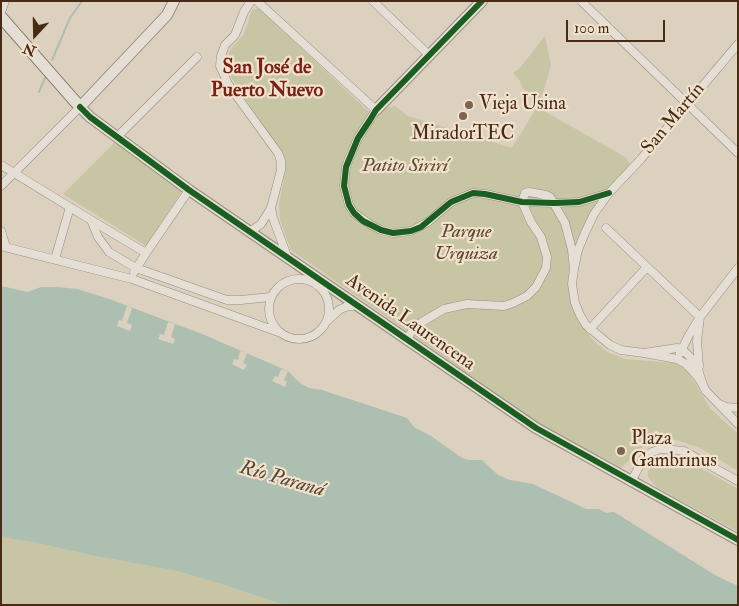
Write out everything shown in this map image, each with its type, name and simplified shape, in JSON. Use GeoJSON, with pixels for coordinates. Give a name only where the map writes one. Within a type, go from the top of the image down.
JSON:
{"type":"FeatureCollection","features":[{"type":"Feature","properties":{"kind":"main road","name":"Avenida Laurencena"},"geometry":{"type":"LineString","coordinates":[[1,17],[80,106]]}},
{"type":"Feature","properties":{"kind":"street"},"geometry":{"type":"LineString","coordinates":[[1,12],[6,1]]}},
{"type":"Feature","properties":{"kind":"street"},"geometry":{"type":"LineString","coordinates":[[1,186],[167,15],[174,1]]}},
{"type":"Feature","properties":{"kind":"street"},"geometry":{"type":"LineString","coordinates":[[250,231],[261,224],[271,208],[281,177],[280,160],[273,145],[228,84],[220,63],[225,46],[236,34],[244,12],[251,1]]}},
{"type":"Feature","properties":{"kind":"street"},"geometry":{"type":"LineString","coordinates":[[257,1],[376,110]]}},
{"type":"Feature","properties":{"kind":"street"},"geometry":{"type":"LineString","coordinates":[[373,1],[429,55]]}},
{"type":"Feature","properties":{"kind":"street"},"geometry":{"type":"LineString","coordinates":[[482,1],[376,110],[358,138],[346,167],[344,186],[349,205],[354,213],[363,221],[381,230],[393,233],[421,227],[451,202],[472,193],[522,202],[554,203],[580,202],[609,192]]}},
{"type":"Feature","properties":{"kind":"street"},"geometry":{"type":"LineString","coordinates":[[582,1],[738,154]]}},
{"type":"Feature","properties":{"kind":"street","name":"San Martín"},"geometry":{"type":"LineString","coordinates":[[574,269],[578,250],[585,233],[594,214],[609,192],[641,159],[738,44]]}},
{"type":"Feature","properties":{"kind":"street"},"geometry":{"type":"LineString","coordinates":[[117,137],[197,57]]}},
{"type":"Feature","properties":{"kind":"street","name":"Avenida Laurencena"},"geometry":{"type":"LineString","coordinates":[[80,106],[90,117],[189,190],[536,428],[738,540]]}},
{"type":"Feature","properties":{"kind":"street"},"geometry":{"type":"LineString","coordinates":[[1,165],[146,253]]}},
{"type":"Feature","properties":{"kind":"street"},"geometry":{"type":"LineString","coordinates":[[132,279],[136,268],[189,190]]}},
{"type":"Feature","properties":{"kind":"street"},"geometry":{"type":"LineString","coordinates":[[406,340],[415,327],[444,309],[467,304],[504,306],[526,296],[536,287],[546,268],[547,256],[541,237],[531,222],[522,202]]}},
{"type":"Feature","properties":{"kind":"street"},"geometry":{"type":"LineString","coordinates":[[554,203],[566,223],[572,250],[574,269],[572,284],[575,303],[580,315],[590,329],[610,345],[621,350],[677,359],[693,370],[717,403],[738,424]]}},
{"type":"Feature","properties":{"kind":"street"},"geometry":{"type":"LineString","coordinates":[[55,259],[70,207]]}},
{"type":"Feature","properties":{"kind":"street"},"geometry":{"type":"LineString","coordinates":[[271,208],[287,256]]}},
{"type":"Feature","properties":{"kind":"street"},"geometry":{"type":"LineString","coordinates":[[91,220],[98,237],[109,252],[136,268],[227,300],[270,297]]}},
{"type":"Feature","properties":{"kind":"street"},"geometry":{"type":"LineString","coordinates":[[606,228],[700,317]]}},
{"type":"Feature","properties":{"kind":"street"},"geometry":{"type":"LineString","coordinates":[[1,231],[4,247],[132,279],[290,337],[310,336],[319,331],[324,324],[328,316],[329,307],[323,290],[310,281],[301,279],[285,283],[270,297],[268,311],[270,319],[281,333]]}},
{"type":"Feature","properties":{"kind":"street"},"geometry":{"type":"LineString","coordinates":[[590,329],[647,267]]}},
{"type":"Feature","properties":{"kind":"street"},"geometry":{"type":"LineString","coordinates":[[677,359],[700,317],[738,268]]}},
{"type":"Feature","properties":{"kind":"street"},"geometry":{"type":"LineString","coordinates":[[324,324],[339,310],[357,305]]}},
{"type":"Feature","properties":{"kind":"street"},"geometry":{"type":"LineString","coordinates":[[700,317],[696,341],[703,385]]}},
{"type":"Feature","properties":{"kind":"street"},"geometry":{"type":"LineString","coordinates":[[644,353],[677,348],[682,349],[691,356],[700,370]]}},
{"type":"Feature","properties":{"kind":"street"},"geometry":{"type":"LineString","coordinates":[[717,403],[726,407],[738,408]]}},
{"type":"Feature","properties":{"kind":"street"},"geometry":{"type":"LineString","coordinates":[[728,416],[738,416]]}},
{"type":"Feature","properties":{"kind":"street"},"geometry":{"type":"LineString","coordinates":[[631,482],[644,460],[652,452],[661,449],[684,451],[738,481]]}},
{"type":"Feature","properties":{"kind":"green space","name":"Parque Urquiza"},"geometry":{"type":"Polygon","coordinates":[[[259,8],[369,112],[395,106],[408,116],[512,148],[537,107],[625,157],[630,164],[591,213],[570,262],[569,292],[574,309],[581,324],[594,341],[607,352],[625,359],[674,363],[688,371],[710,408],[738,434],[738,471],[700,448],[673,439],[661,440],[645,445],[621,468],[540,424],[291,250],[280,220],[279,204],[286,168],[278,147],[232,79],[226,59],[230,50],[244,34],[252,10],[259,8]]]}},
{"type":"Feature","properties":{"kind":"green space"},"geometry":{"type":"Polygon","coordinates":[[[545,36],[551,65],[541,100],[523,89],[520,81],[513,73],[519,69],[545,36]]]}},
{"type":"Feature","properties":{"kind":"green space"},"geometry":{"type":"Polygon","coordinates":[[[116,141],[182,191],[146,246],[63,194],[116,141]]]}},
{"type":"Feature","properties":{"kind":"green space"},"geometry":{"type":"Polygon","coordinates":[[[666,455],[688,461],[738,489],[738,532],[657,488],[648,477],[648,471],[659,458],[666,455]]]}},
{"type":"Feature","properties":{"kind":"green space"},"geometry":{"type":"Polygon","coordinates":[[[1,537],[177,571],[284,605],[1,605],[1,537]]]}},
{"type":"Feature","properties":{"kind":"water","name":"Río Paraná"},"geometry":{"type":"Polygon","coordinates":[[[1,286],[28,292],[41,287],[77,289],[109,299],[202,334],[288,371],[300,383],[309,388],[322,390],[407,418],[414,427],[431,436],[462,458],[482,460],[498,475],[510,480],[533,484],[586,509],[599,509],[606,513],[614,512],[715,575],[738,586],[738,605],[284,605],[177,571],[1,537],[1,286]]]}},
{"type":"Feature","properties":{"kind":"pier"},"geometry":{"type":"Polygon","coordinates":[[[127,306],[132,308],[127,323],[132,325],[130,331],[117,326],[119,320],[122,321],[127,306]]]}},
{"type":"Feature","properties":{"kind":"pier"},"geometry":{"type":"Polygon","coordinates":[[[168,322],[175,324],[171,337],[175,339],[173,344],[158,339],[160,334],[164,335],[168,322]]]}},
{"type":"Feature","properties":{"kind":"pier"},"geometry":{"type":"Polygon","coordinates":[[[240,351],[247,353],[243,363],[247,365],[244,370],[232,364],[234,359],[238,360],[240,351]]]}},
{"type":"Feature","properties":{"kind":"pier"},"geometry":{"type":"Polygon","coordinates":[[[281,369],[288,371],[284,380],[287,382],[285,387],[272,381],[275,376],[278,377],[281,369]]]}},
{"type":"Feature","properties":{"kind":"waterway"},"geometry":{"type":"LineString","coordinates":[[52,60],[70,18],[82,1]]}},
{"type":"Feature","properties":{"kind":"waterway"},"geometry":{"type":"LineString","coordinates":[[39,92],[45,78]]}},
{"type":"Feature","properties":{"kind":"cycle path"},"geometry":{"type":"LineString","coordinates":[[482,1],[376,110],[358,138],[346,167],[344,186],[349,205],[354,213],[363,221],[381,230],[393,233],[411,231],[421,227],[451,202],[473,193],[522,202],[554,203],[579,202],[609,193]]}},
{"type":"Feature","properties":{"kind":"cycle path"},"geometry":{"type":"LineString","coordinates":[[80,107],[90,117],[189,190],[536,428],[738,540]]}},
{"type":"Feature","properties":{"kind":"place","name":"Vieja Usina"},"geometry":{"type":"Point","coordinates":[469,105]}},
{"type":"Feature","properties":{"kind":"place","name":"MiradorTEC"},"geometry":{"type":"Point","coordinates":[463,116]}},
{"type":"Feature","properties":{"kind":"place","name":"Plaza Gambrinus"},"geometry":{"type":"Point","coordinates":[621,451]}},
{"type":"Feature","properties":{"kind":"district","name":"San José de Puerto Nuevo"},"geometry":{"type":"Point","coordinates":[267,80]}},
{"type":"Feature","properties":{"kind":"park label","name":"Patito Sirirí"},"geometry":{"type":"Point","coordinates":[405,167]}}]}
